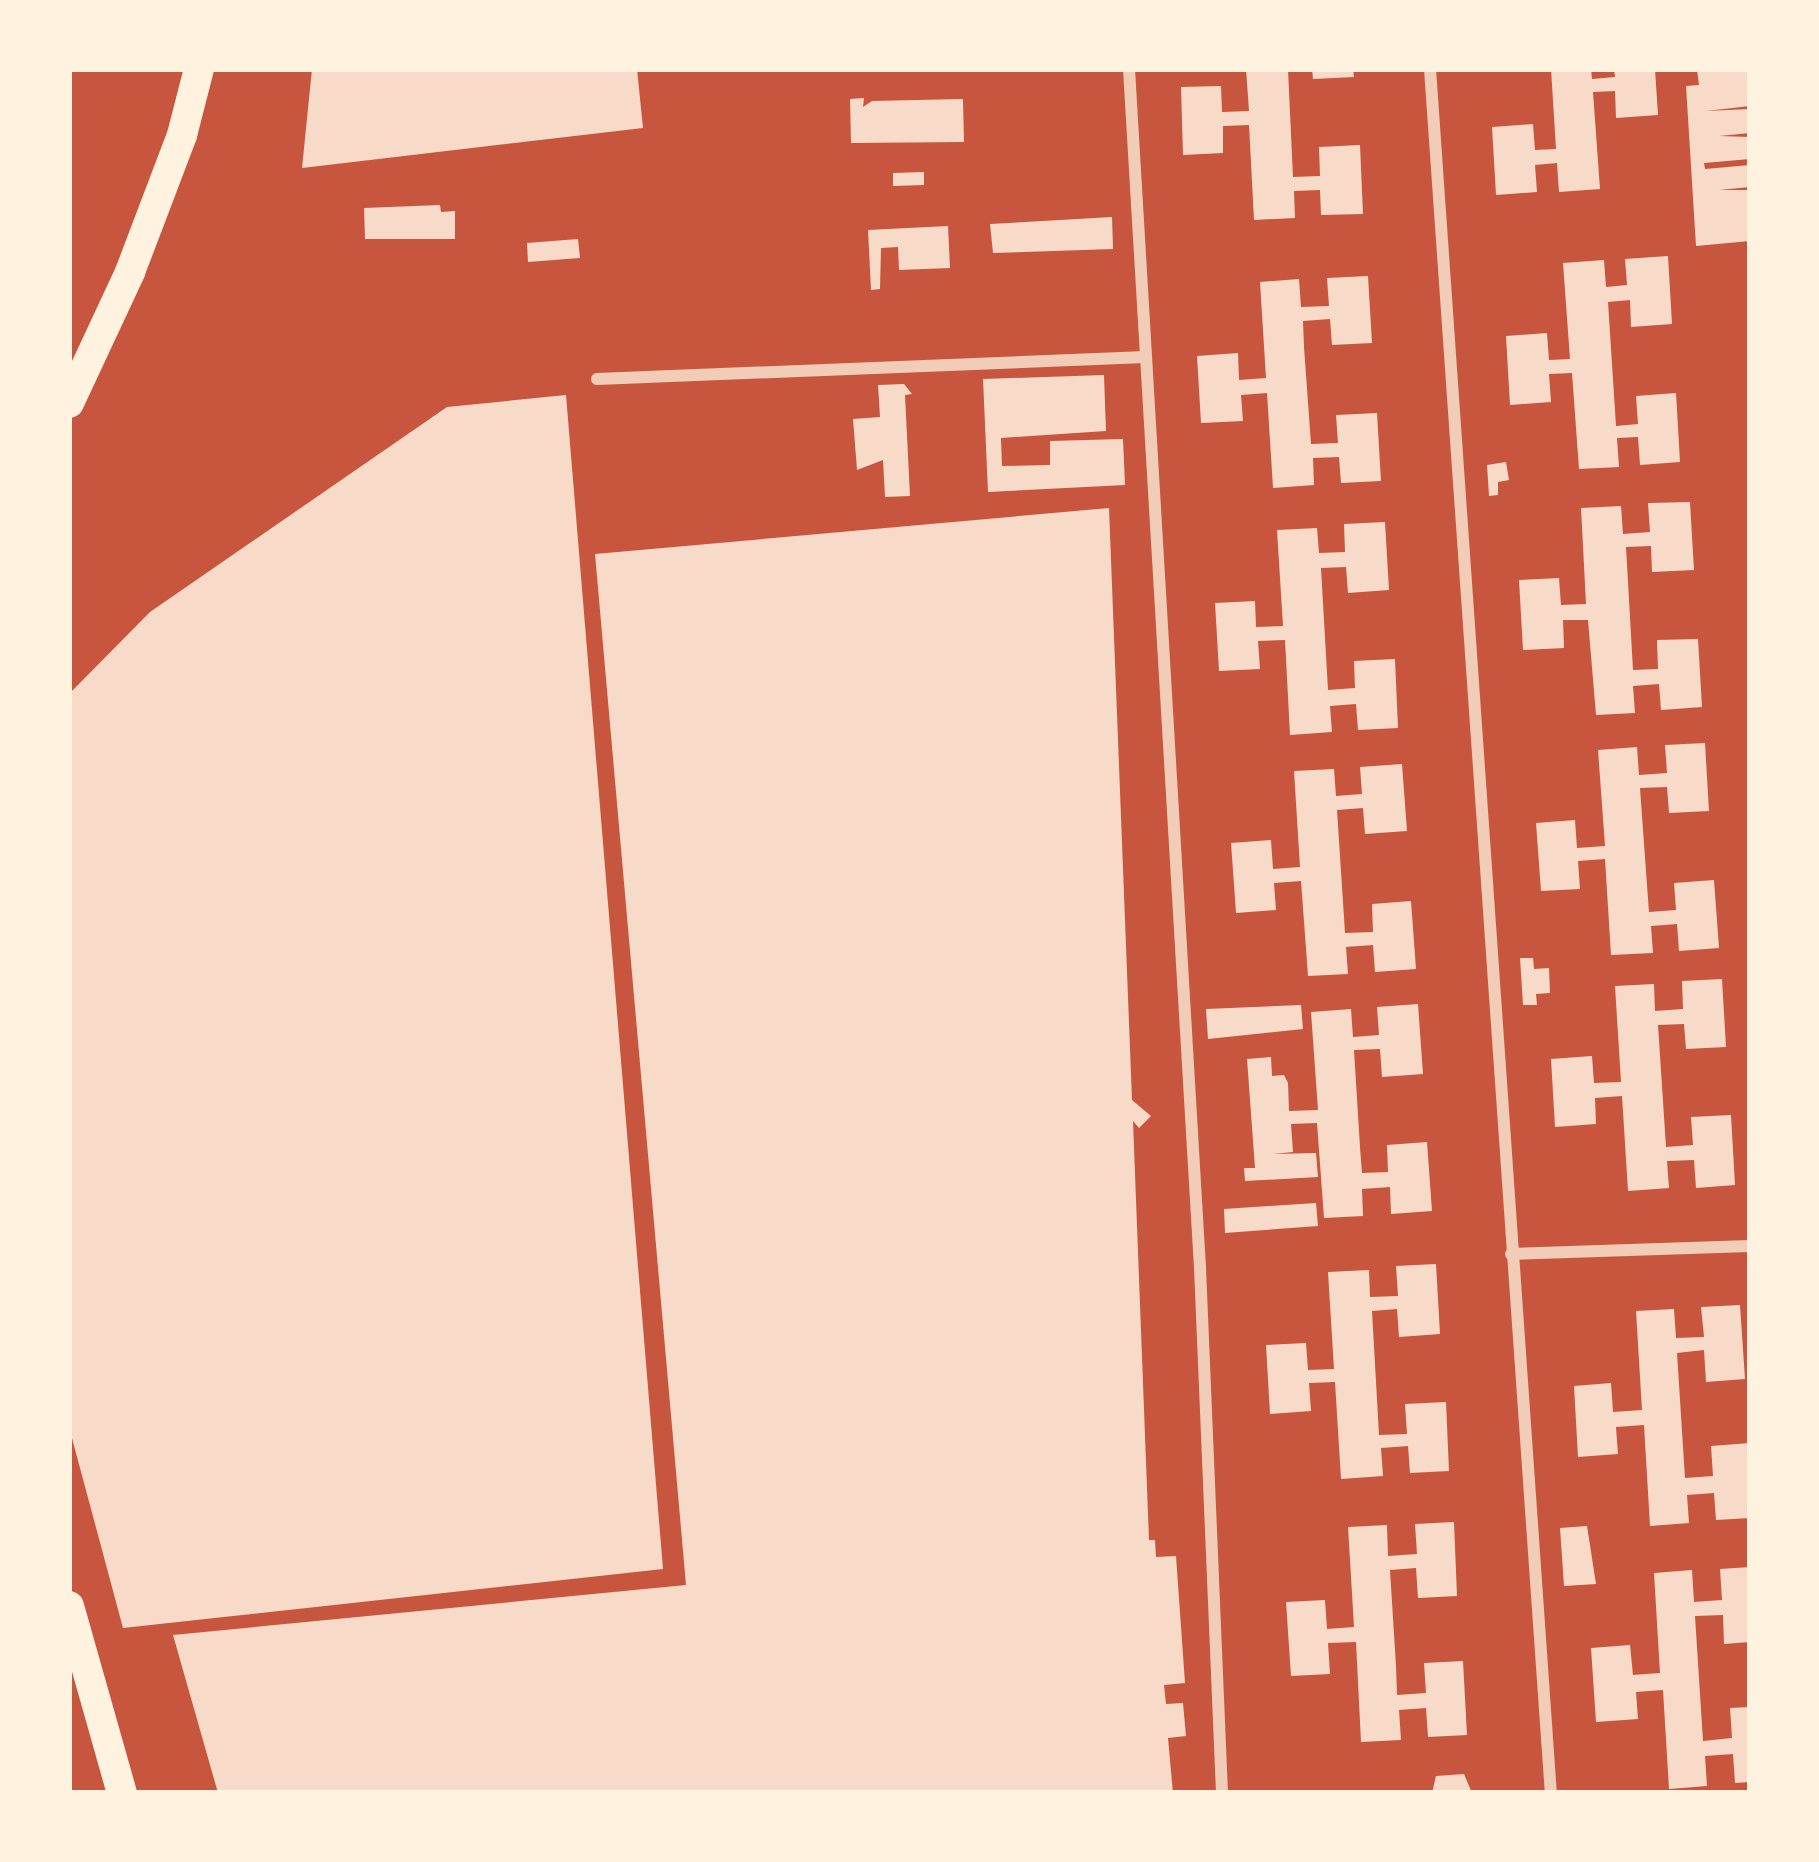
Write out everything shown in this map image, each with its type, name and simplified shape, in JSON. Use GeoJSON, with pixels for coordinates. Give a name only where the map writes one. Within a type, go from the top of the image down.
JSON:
{"type":"FeatureCollection","features":[{"type":"Feature","properties":{"kind":"main road"},"geometry":{"type":"LineString","coordinates":[[69,403],[130,272],[182,135],[199,69]]}},
{"type":"Feature","properties":{"kind":"main road"},"geometry":{"type":"LineString","coordinates":[[69,1606],[122,1793]]}},
{"type":"Feature","properties":{"kind":"street"},"geometry":{"type":"LineString","coordinates":[[1129,69],[1200,1268],[1222,1793]]}},
{"type":"Feature","properties":{"kind":"street"},"geometry":{"type":"LineString","coordinates":[[1430,69],[1551,1793]]}},
{"type":"Feature","properties":{"kind":"street"},"geometry":{"type":"LineString","coordinates":[[597,379],[1146,357]]}},
{"type":"Feature","properties":{"kind":"street"},"geometry":{"type":"LineString","coordinates":[[1511,1254],[1750,1246]]}},
{"type":"Feature","properties":{"kind":"building"},"geometry":{"type":"Polygon","coordinates":[[[312,69],[637,69],[643,128],[302,168],[312,69]]]}},
{"type":"Feature","properties":{"kind":"building"},"geometry":{"type":"Polygon","coordinates":[[[1246,69],[1288,69],[1293,177],[1320,176],[1319,147],[1360,145],[1363,214],[1321,215],[1320,190],[1294,191],[1295,218],[1254,220],[1249,125],[1223,126],[1223,153],[1183,155],[1181,87],[1221,86],[1222,112],[1249,111],[1246,69]]]}},
{"type":"Feature","properties":{"kind":"building"},"geometry":{"type":"Polygon","coordinates":[[[1312,69],[1353,69],[1354,77],[1313,79],[1312,69]]]}},
{"type":"Feature","properties":{"kind":"building"},"geometry":{"type":"Polygon","coordinates":[[[1551,69],[1591,69],[1592,79],[1615,77],[1614,69],[1655,69],[1658,115],[1616,118],[1615,91],[1593,92],[1600,189],[1559,192],[1557,163],[1535,165],[1537,192],[1496,195],[1492,127],[1533,124],[1535,150],[1556,149],[1551,69]]]}},
{"type":"Feature","properties":{"kind":"building"},"geometry":{"type":"Polygon","coordinates":[[[1697,69],[1750,69],[1750,106],[1706,111],[1750,109],[1750,133],[1719,136],[1750,137],[1750,159],[1704,163],[1705,169],[1750,165],[1750,187],[1719,190],[1750,190],[1750,241],[1696,246],[1686,86],[1699,85],[1697,69]]]}},
{"type":"Feature","properties":{"kind":"building"},"geometry":{"type":"Polygon","coordinates":[[[864,98],[863,107],[872,101],[963,99],[964,142],[851,143],[850,99],[864,98]]]}},
{"type":"Feature","properties":{"kind":"building"},"geometry":{"type":"Polygon","coordinates":[[[924,172],[924,185],[893,186],[893,173],[924,172]]]}},
{"type":"Feature","properties":{"kind":"building"},"geometry":{"type":"Polygon","coordinates":[[[440,205],[441,212],[455,211],[455,239],[365,239],[364,208],[440,205]]]}},
{"type":"Feature","properties":{"kind":"building"},"geometry":{"type":"Polygon","coordinates":[[[1112,217],[1113,249],[993,253],[990,224],[1112,217]]]}},
{"type":"Feature","properties":{"kind":"building"},"geometry":{"type":"Polygon","coordinates":[[[948,226],[950,268],[899,270],[898,247],[881,248],[880,289],[871,290],[868,230],[948,226]]]}},
{"type":"Feature","properties":{"kind":"building"},"geometry":{"type":"Polygon","coordinates":[[[578,239],[580,258],[528,262],[527,243],[578,239]]]}},
{"type":"Feature","properties":{"kind":"building"},"geometry":{"type":"Polygon","coordinates":[[[1668,256],[1672,324],[1631,327],[1630,300],[1608,302],[1616,426],[1638,424],[1636,396],[1676,393],[1680,462],[1640,465],[1638,437],[1617,438],[1619,467],[1579,469],[1572,373],[1549,374],[1551,402],[1510,405],[1506,336],[1547,333],[1549,360],[1570,359],[1563,263],[1604,260],[1606,287],[1627,285],[1625,259],[1668,256]]]}},
{"type":"Feature","properties":{"kind":"building"},"geometry":{"type":"Polygon","coordinates":[[[1368,276],[1372,343],[1332,345],[1330,319],[1303,321],[1304,347],[1311,444],[1338,443],[1336,415],[1377,413],[1381,481],[1341,483],[1339,457],[1313,458],[1314,485],[1273,488],[1267,393],[1241,395],[1243,421],[1201,423],[1197,356],[1238,353],[1239,380],[1266,378],[1260,282],[1299,279],[1301,307],[1329,306],[1327,278],[1368,276]]]}},
{"type":"Feature","properties":{"kind":"building"},"geometry":{"type":"Polygon","coordinates":[[[1104,375],[1106,431],[1001,438],[1002,466],[1050,465],[1050,441],[1123,439],[1125,485],[988,492],[983,379],[1104,375]]]}},
{"type":"Feature","properties":{"kind":"building"},"geometry":{"type":"Polygon","coordinates":[[[904,384],[912,394],[905,395],[910,496],[885,497],[883,460],[857,470],[853,419],[880,417],[878,385],[904,384]]]}},
{"type":"Feature","properties":{"kind":"building"},"geometry":{"type":"Polygon","coordinates":[[[566,395],[663,1569],[123,1628],[69,1427],[69,694],[150,612],[447,407],[566,395]]]}},
{"type":"Feature","properties":{"kind":"building"},"geometry":{"type":"Polygon","coordinates":[[[1506,462],[1509,480],[1498,482],[1498,495],[1489,496],[1487,465],[1506,462]]]}},
{"type":"Feature","properties":{"kind":"building"},"geometry":{"type":"Polygon","coordinates":[[[1690,502],[1694,570],[1652,572],[1651,546],[1626,547],[1633,670],[1658,669],[1657,640],[1698,639],[1702,707],[1661,710],[1659,684],[1633,686],[1635,713],[1596,715],[1588,620],[1563,620],[1564,648],[1523,650],[1519,580],[1559,578],[1561,605],[1586,604],[1581,508],[1621,506],[1623,534],[1650,532],[1648,503],[1690,502]]]}},
{"type":"Feature","properties":{"kind":"building"},"geometry":{"type":"Polygon","coordinates":[[[1109,508],[1132,1100],[1151,1116],[1139,1128],[1133,1121],[1149,1540],[1155,1540],[1156,1557],[1176,1556],[1185,1683],[1164,1685],[1166,1704],[1183,1703],[1186,1736],[1168,1738],[1173,1793],[218,1793],[173,1635],[686,1585],[595,554],[1109,508]]]}},
{"type":"Feature","properties":{"kind":"building"},"geometry":{"type":"Polygon","coordinates":[[[1385,522],[1389,590],[1348,593],[1346,567],[1321,568],[1328,690],[1355,688],[1354,661],[1395,659],[1398,728],[1358,730],[1356,704],[1330,706],[1332,732],[1290,735],[1285,640],[1258,641],[1260,669],[1219,671],[1215,603],[1255,601],[1256,627],[1283,626],[1277,530],[1317,528],[1319,553],[1345,552],[1344,524],[1385,522]]]}},
{"type":"Feature","properties":{"kind":"building"},"geometry":{"type":"Polygon","coordinates":[[[1705,743],[1709,811],[1669,813],[1667,787],[1640,788],[1649,912],[1676,910],[1674,883],[1714,880],[1719,948],[1679,951],[1677,924],[1651,926],[1653,953],[1611,955],[1605,859],[1578,861],[1580,889],[1541,891],[1536,823],[1575,820],[1577,848],[1605,846],[1598,750],[1637,747],[1639,775],[1667,773],[1665,745],[1705,743]]]}},
{"type":"Feature","properties":{"kind":"building"},"geometry":{"type":"Polygon","coordinates":[[[1402,764],[1407,831],[1365,834],[1363,808],[1337,810],[1345,933],[1373,932],[1372,904],[1411,901],[1416,969],[1375,972],[1373,945],[1346,947],[1348,974],[1308,976],[1301,881],[1274,883],[1276,910],[1236,913],[1231,843],[1271,840],[1273,869],[1300,867],[1294,771],[1334,769],[1336,796],[1362,794],[1360,767],[1402,764]]]}},
{"type":"Feature","properties":{"kind":"building"},"geometry":{"type":"Polygon","coordinates":[[[1520,958],[1533,958],[1534,969],[1549,968],[1550,993],[1536,994],[1537,1005],[1523,1005],[1520,958]]]}},
{"type":"Feature","properties":{"kind":"building"},"geometry":{"type":"Polygon","coordinates":[[[1722,979],[1726,1047],[1686,1049],[1684,1024],[1658,1025],[1666,1147],[1693,1145],[1691,1117],[1731,1115],[1735,1185],[1696,1188],[1694,1160],[1667,1161],[1669,1188],[1628,1191],[1622,1096],[1595,1098],[1596,1124],[1555,1127],[1551,1059],[1592,1056],[1594,1083],[1621,1082],[1615,986],[1654,984],[1655,1011],[1683,1009],[1682,981],[1722,979]]]}},
{"type":"Feature","properties":{"kind":"building"},"geometry":{"type":"Polygon","coordinates":[[[1418,1004],[1423,1074],[1382,1077],[1380,1049],[1354,1050],[1360,1147],[1362,1173],[1388,1172],[1387,1145],[1427,1142],[1432,1211],[1391,1214],[1390,1187],[1362,1189],[1363,1216],[1324,1218],[1317,1123],[1291,1124],[1293,1152],[1273,1154],[1316,1153],[1318,1177],[1245,1181],[1244,1168],[1255,1168],[1247,1059],[1271,1057],[1272,1076],[1284,1075],[1288,1083],[1289,1111],[1318,1110],[1311,1012],[1351,1009],[1353,1037],[1379,1035],[1377,1007],[1418,1004]]]}},
{"type":"Feature","properties":{"kind":"building"},"geometry":{"type":"Polygon","coordinates":[[[1301,1005],[1303,1029],[1208,1039],[1206,1009],[1301,1005]]]}},
{"type":"Feature","properties":{"kind":"building"},"geometry":{"type":"Polygon","coordinates":[[[1316,1203],[1318,1226],[1225,1233],[1224,1209],[1316,1203]]]}},
{"type":"Feature","properties":{"kind":"building"},"geometry":{"type":"Polygon","coordinates":[[[1436,1264],[1440,1334],[1399,1337],[1397,1309],[1372,1311],[1379,1435],[1407,1434],[1405,1404],[1446,1402],[1449,1471],[1410,1473],[1408,1446],[1381,1448],[1383,1476],[1341,1479],[1335,1382],[1309,1383],[1311,1411],[1270,1414],[1266,1345],[1306,1343],[1308,1370],[1334,1369],[1328,1272],[1369,1270],[1370,1297],[1398,1296],[1396,1266],[1436,1264]]]}},
{"type":"Feature","properties":{"kind":"building"},"geometry":{"type":"Polygon","coordinates":[[[1740,1305],[1745,1379],[1706,1382],[1704,1350],[1677,1353],[1685,1478],[1713,1476],[1711,1446],[1750,1443],[1750,1518],[1716,1520],[1714,1493],[1687,1495],[1689,1523],[1650,1526],[1644,1425],[1616,1427],[1618,1454],[1578,1457],[1574,1386],[1611,1383],[1613,1412],[1642,1410],[1636,1311],[1674,1309],[1676,1338],[1704,1337],[1701,1307],[1740,1305]]]}},
{"type":"Feature","properties":{"kind":"building"},"geometry":{"type":"Polygon","coordinates":[[[1454,1522],[1457,1596],[1418,1598],[1416,1568],[1390,1570],[1397,1695],[1426,1693],[1424,1663],[1463,1661],[1467,1735],[1428,1737],[1426,1708],[1399,1710],[1401,1740],[1361,1742],[1356,1642],[1328,1643],[1330,1674],[1291,1676],[1286,1602],[1325,1600],[1327,1629],[1354,1627],[1348,1527],[1387,1525],[1388,1556],[1417,1554],[1415,1524],[1454,1522]]]}},
{"type":"Feature","properties":{"kind":"building"},"geometry":{"type":"Polygon","coordinates":[[[1587,1526],[1596,1584],[1564,1586],[1560,1528],[1587,1526]]]}},
{"type":"Feature","properties":{"kind":"building"},"geometry":{"type":"Polygon","coordinates":[[[1750,1567],[1750,1642],[1724,1644],[1723,1615],[1695,1616],[1703,1741],[1732,1738],[1730,1708],[1750,1707],[1750,1782],[1735,1783],[1733,1754],[1705,1756],[1707,1786],[1669,1789],[1663,1690],[1636,1692],[1638,1719],[1596,1722],[1591,1648],[1630,1645],[1633,1675],[1660,1673],[1654,1573],[1692,1570],[1694,1602],[1722,1600],[1720,1569],[1750,1567]]]}},
{"type":"Feature","properties":{"kind":"building"},"geometry":{"type":"Polygon","coordinates":[[[1464,1774],[1472,1793],[1432,1793],[1436,1776],[1464,1774]]]}}]}
